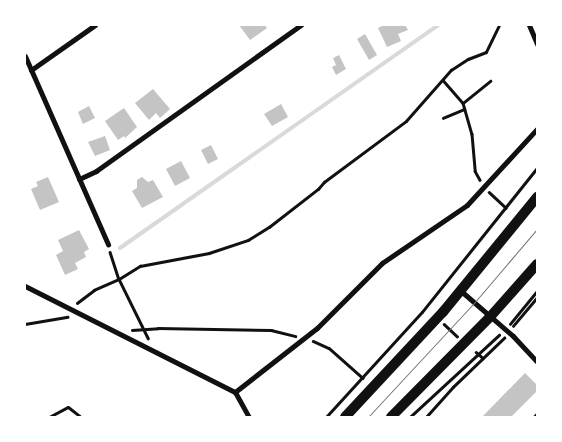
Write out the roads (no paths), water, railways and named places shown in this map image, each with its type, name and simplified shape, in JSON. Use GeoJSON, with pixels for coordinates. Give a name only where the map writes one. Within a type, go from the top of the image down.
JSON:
{"type":"FeatureCollection","features":[{"type":"Feature","properties":{"kind":"highway"},"geometry":{"type":"LineString","coordinates":[[346,417],[460,291],[537,197]]}},
{"type":"Feature","properties":{"kind":"highway"},"geometry":{"type":"LineString","coordinates":[[391,417],[490,318],[537,264]]}},
{"type":"Feature","properties":{"kind":"street"},"geometry":{"type":"LineString","coordinates":[[31,70],[95,25]]}},
{"type":"Feature","properties":{"kind":"street"},"geometry":{"type":"LineString","coordinates":[[79,178],[96,171],[301,25]]}},
{"type":"Feature","properties":{"kind":"street"},"geometry":{"type":"LineString","coordinates":[[529,25],[537,44]]}},
{"type":"Feature","properties":{"kind":"street"},"geometry":{"type":"LineString","coordinates":[[25,56],[108,244]]}},
{"type":"Feature","properties":{"kind":"street"},"geometry":{"type":"LineString","coordinates":[[235,392],[304,338],[382,263],[467,205],[537,128]]}},
{"type":"Feature","properties":{"kind":"street"},"geometry":{"type":"LineString","coordinates":[[25,286],[152,352],[235,392],[249,417]]}},
{"type":"Feature","properties":{"kind":"street"},"geometry":{"type":"LineString","coordinates":[[460,291],[505,329],[537,362]]}},
{"type":"Feature","properties":{"kind":"lane"},"geometry":{"type":"LineString","coordinates":[[49,417],[68,407],[81,417]]}},
{"type":"Feature","properties":{"kind":"waterway"},"geometry":{"type":"LineString","coordinates":[[120,248],[438,25]]}},
{"type":"Feature","properties":{"kind":"tram line"},"geometry":{"type":"LineString","coordinates":[[368,417],[474,303],[537,229]]}}]}
